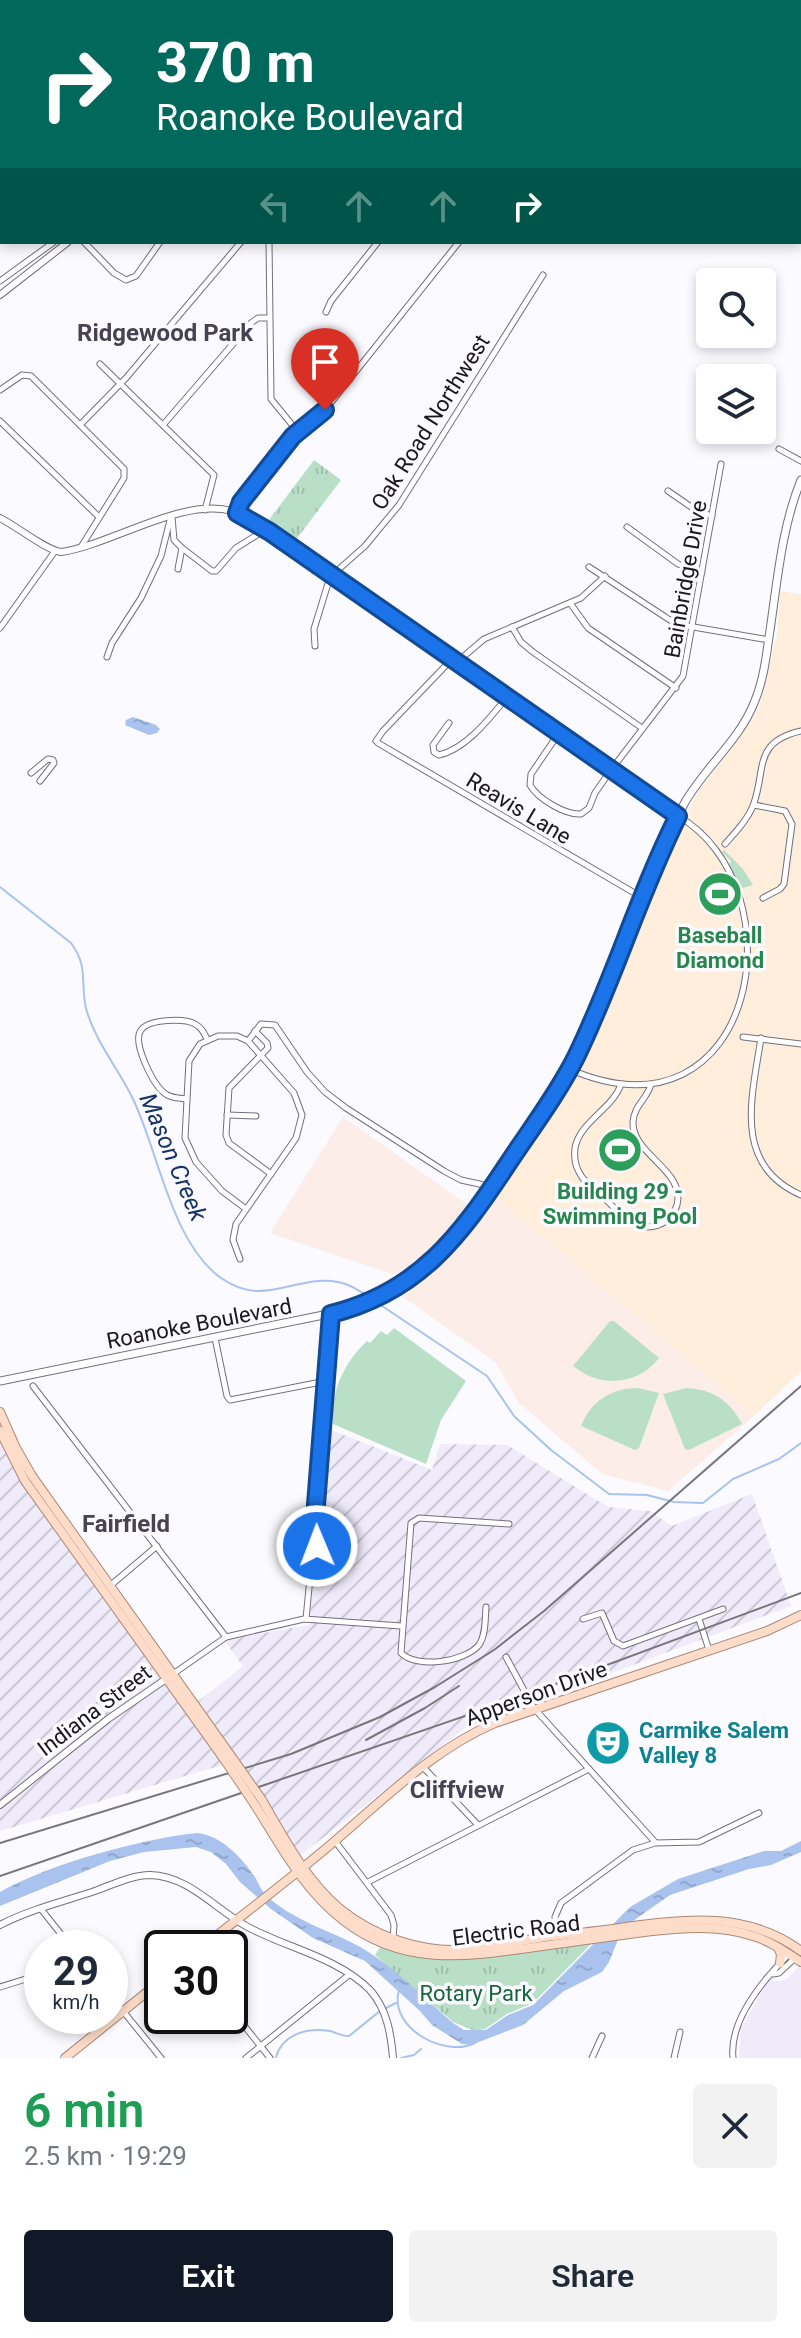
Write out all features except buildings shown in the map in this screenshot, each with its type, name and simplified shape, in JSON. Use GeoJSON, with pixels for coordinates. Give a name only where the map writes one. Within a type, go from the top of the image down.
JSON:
{"type":"FeatureCollection","features":[{"type":"Feature","properties":{"kind":"main road","name":"Roanoke Boulevard"},"geometry":{"type":"LineString","coordinates":[[0,1381],[331,1314],[385,1295],[448,1247],[493,1187],[569,1069],[678,816],[699,780],[750,713],[758,693],[769,640],[789,515],[801,480]]}},
{"type":"Feature","properties":{"kind":"main road"},"geometry":{"type":"LineString","coordinates":[[0,1412],[27,1467],[107,1588]]}},
{"type":"Feature","properties":{"kind":"main road"},"geometry":{"type":"LineString","coordinates":[[0,1431],[25,1481],[107,1588]]}},
{"type":"Feature","properties":{"kind":"main road","name":"Electric Road"},"geometry":{"type":"LineString","coordinates":[[107,1588],[228,1757],[299,1869],[344,1921],[376,1941],[434,1956],[471,1957],[556,1940]]}},
{"type":"Feature","properties":{"kind":"main road","name":"Apperson Drive"},"geometry":{"type":"LineString","coordinates":[[223,1930],[423,1767],[470,1733],[767,1631],[801,1615]]}},
{"type":"Feature","properties":{"kind":"main road","name":"Electric Road"},"geometry":{"type":"LineString","coordinates":[[299,1869],[349,1915],[393,1938],[416,1945],[461,1950],[577,1938],[691,1919],[733,1922],[761,1929],[798,1952]]}},
{"type":"Feature","properties":{"kind":"main road","name":"Electric Road"},"geometry":{"type":"LineString","coordinates":[[652,1927],[727,1930],[798,1952]]}},
{"type":"Feature","properties":{"kind":"main road"},"geometry":{"type":"LineString","coordinates":[[777,1948],[781,1954],[780,1963]]}},
{"type":"Feature","properties":{"kind":"main road"},"geometry":{"type":"LineString","coordinates":[[128,2007],[144,1994]]}},
{"type":"Feature","properties":{"kind":"main road"},"geometry":{"type":"LineString","coordinates":[[65,2058],[95,2034]]}},
{"type":"Feature","properties":{"kind":"street"},"geometry":{"type":"LineString","coordinates":[[0,281],[51,244]]}},
{"type":"Feature","properties":{"kind":"street"},"geometry":{"type":"LineString","coordinates":[[0,295],[65,244]]}},
{"type":"Feature","properties":{"kind":"street"},"geometry":{"type":"LineString","coordinates":[[86,244],[114,273],[126,280],[136,276],[159,244]]}},
{"type":"Feature","properties":{"kind":"street"},"geometry":{"type":"LineString","coordinates":[[80,425],[239,244]]}},
{"type":"Feature","properties":{"kind":"street"},"geometry":{"type":"LineString","coordinates":[[269,244],[271,399],[298,432]]}},
{"type":"Feature","properties":{"kind":"street"},"geometry":{"type":"LineString","coordinates":[[326,312],[374,244]]}},
{"type":"Feature","properties":{"kind":"street"},"geometry":{"type":"LineString","coordinates":[[237,513],[241,502],[298,432],[325,410],[457,244]]}},
{"type":"Feature","properties":{"kind":"street","name":"Oak Road Northwest"},"geometry":{"type":"LineString","coordinates":[[332,576],[365,546],[399,505],[543,275]]}},
{"type":"Feature","properties":{"kind":"street"},"geometry":{"type":"LineString","coordinates":[[163,425],[251,323],[258,318],[269,318]]}},
{"type":"Feature","properties":{"kind":"street"},"geometry":{"type":"LineString","coordinates":[[100,364],[214,475],[205,510]]}},
{"type":"Feature","properties":{"kind":"street"},"geometry":{"type":"LineString","coordinates":[[0,390],[19,376],[28,375],[122,466],[125,473],[81,547]]}},
{"type":"Feature","properties":{"kind":"street"},"geometry":{"type":"LineString","coordinates":[[0,421],[99,517]]}},
{"type":"Feature","properties":{"kind":"street"},"geometry":{"type":"LineString","coordinates":[[779,449],[801,461]]}},
{"type":"Feature","properties":{"kind":"street","name":"Bainbridge Drive"},"geometry":{"type":"LineString","coordinates":[[559,733],[531,774],[530,785],[535,793],[571,813],[581,814],[589,808],[595,793],[642,728],[676,688],[685,670],[721,464]]}},
{"type":"Feature","properties":{"kind":"street"},"geometry":{"type":"LineString","coordinates":[[668,491],[697,511],[712,516]]}},
{"type":"Feature","properties":{"kind":"street"},"geometry":{"type":"LineString","coordinates":[[0,530],[3,520],[55,551],[65,552],[171,516],[225,509],[237,513],[263,527],[678,816],[705,829]]}},
{"type":"Feature","properties":{"kind":"street"},"geometry":{"type":"LineString","coordinates":[[171,516],[174,540],[212,571],[216,571],[236,548],[257,535],[263,527]]}},
{"type":"Feature","properties":{"kind":"street"},"geometry":{"type":"LineString","coordinates":[[107,657],[161,556],[171,516]]}},
{"type":"Feature","properties":{"kind":"street"},"geometry":{"type":"LineString","coordinates":[[627,527],[678,564],[702,572]]}},
{"type":"Feature","properties":{"kind":"street"},"geometry":{"type":"LineString","coordinates":[[178,569],[182,548]]}},
{"type":"Feature","properties":{"kind":"street"},"geometry":{"type":"LineString","coordinates":[[0,628],[55,551]]}},
{"type":"Feature","properties":{"kind":"street"},"geometry":{"type":"LineString","coordinates":[[589,567],[668,620],[693,628],[769,640]]}},
{"type":"Feature","properties":{"kind":"street"},"geometry":{"type":"LineString","coordinates":[[315,646],[314,629],[327,583],[332,576]]}},
{"type":"Feature","properties":{"kind":"street"},"geometry":{"type":"LineString","coordinates":[[454,660],[484,639],[589,593],[605,576]]}},
{"type":"Feature","properties":{"kind":"street"},"geometry":{"type":"LineString","coordinates":[[570,603],[588,628],[676,688]]}},
{"type":"Feature","properties":{"kind":"street"},"geometry":{"type":"LineString","coordinates":[[512,627],[521,642],[533,652],[642,728]]}},
{"type":"Feature","properties":{"kind":"street","name":"Reavis Lane"},"geometry":{"type":"LineString","coordinates":[[454,660],[383,731],[377,742],[643,899]]}},
{"type":"Feature","properties":{"kind":"street"},"geometry":{"type":"LineString","coordinates":[[449,723],[433,745],[434,752],[439,755],[451,751],[476,731],[507,697]]}},
{"type":"Feature","properties":{"kind":"street"},"geometry":{"type":"LineString","coordinates":[[719,839],[728,846],[754,805],[764,756],[779,739],[801,731]]}},
{"type":"Feature","properties":{"kind":"street"},"geometry":{"type":"LineString","coordinates":[[31,773],[48,759],[53,760],[46,776],[40,781]]}},
{"type":"Feature","properties":{"kind":"street"},"geometry":{"type":"LineString","coordinates":[[754,805],[785,811],[792,824],[784,884],[764,901],[759,887]]}},
{"type":"Feature","properties":{"kind":"street"},"geometry":{"type":"LineString","coordinates":[[186,1099],[171,1097],[160,1089],[138,1047],[138,1037],[150,1023],[189,1022],[200,1027],[207,1040]]}},
{"type":"Feature","properties":{"kind":"street"},"geometry":{"type":"LineString","coordinates":[[248,1041],[265,1023],[275,1025],[307,1072],[335,1100],[444,1171],[461,1180],[493,1187]]}},
{"type":"Feature","properties":{"kind":"street"},"geometry":{"type":"LineString","coordinates":[[736,1043],[749,1026]]}},
{"type":"Feature","properties":{"kind":"street"},"geometry":{"type":"LineString","coordinates":[[255,1031],[268,1048],[229,1088],[226,1135],[229,1143],[271,1174]]}},
{"type":"Feature","properties":{"kind":"street"},"geometry":{"type":"LineString","coordinates":[[240,1259],[233,1246],[233,1234],[246,1209],[298,1134],[302,1115],[297,1097],[262,1056],[248,1041],[231,1035],[207,1040],[196,1049],[189,1061],[185,1133],[191,1155],[222,1191],[246,1209]]}},
{"type":"Feature","properties":{"kind":"street"},"geometry":{"type":"LineString","coordinates":[[743,1037],[801,1044]]}},
{"type":"Feature","properties":{"kind":"street"},"geometry":{"type":"LineString","coordinates":[[761,1038],[751,1100],[752,1137],[760,1159],[771,1174],[801,1195]]}},
{"type":"Feature","properties":{"kind":"street"},"geometry":{"type":"LineString","coordinates":[[569,1069],[593,1079],[621,1084],[670,1081],[701,1069]]}},
{"type":"Feature","properties":{"kind":"street"},"geometry":{"type":"LineString","coordinates":[[621,1084],[579,1138],[575,1162],[580,1175],[592,1188],[631,1222],[646,1227],[667,1221],[678,1201],[672,1179],[639,1141],[633,1127],[636,1107],[651,1089],[651,1084]]}},
{"type":"Feature","properties":{"kind":"street"},"geometry":{"type":"LineString","coordinates":[[227,1115],[256,1116]]}},
{"type":"Feature","properties":{"kind":"street"},"geometry":{"type":"LineString","coordinates":[[317,1546],[314,1530],[331,1314]]}},
{"type":"Feature","properties":{"kind":"street"},"geometry":{"type":"LineString","coordinates":[[215,1338],[230,1400],[327,1381]]}},
{"type":"Feature","properties":{"kind":"street"},"geometry":{"type":"LineString","coordinates":[[33,1386],[226,1637]]}},
{"type":"Feature","properties":{"kind":"street"},"geometry":{"type":"LineString","coordinates":[[486,1607],[479,1644],[472,1652],[452,1661],[405,1657],[400,1651],[409,1527],[413,1520],[509,1524]]}},
{"type":"Feature","properties":{"kind":"street"},"geometry":{"type":"LineString","coordinates":[[107,1588],[157,1546]]}},
{"type":"Feature","properties":{"kind":"street"},"geometry":{"type":"LineString","coordinates":[[306,1619],[312,1557]]}},
{"type":"Feature","properties":{"kind":"street"},"geometry":{"type":"LineString","coordinates":[[583,1619],[602,1613],[614,1641],[620,1646],[723,1609]]}},
{"type":"Feature","properties":{"kind":"street"},"geometry":{"type":"LineString","coordinates":[[169,1677],[226,1637],[306,1619],[402,1626]]}},
{"type":"Feature","properties":{"kind":"street"},"geometry":{"type":"LineString","coordinates":[[699,1619],[709,1651]]}},
{"type":"Feature","properties":{"kind":"street"},"geometry":{"type":"LineString","coordinates":[[506,1657],[536,1710],[655,1843]]}},
{"type":"Feature","properties":{"kind":"street","name":"Indiana Street"},"geometry":{"type":"LineString","coordinates":[[0,1805],[108,1719],[169,1677]]}},
{"type":"Feature","properties":{"kind":"street"},"geometry":{"type":"LineString","coordinates":[[423,1767],[478,1825]]}},
{"type":"Feature","properties":{"kind":"street"},"geometry":{"type":"LineString","coordinates":[[368,1882],[589,1769]]}},
{"type":"Feature","properties":{"kind":"street"},"geometry":{"type":"LineString","coordinates":[[556,1940],[555,1917],[561,1903],[633,1850],[655,1843],[699,1842],[759,1813]]}},
{"type":"Feature","properties":{"kind":"street"},"geometry":{"type":"LineString","coordinates":[[335,1841],[393,1920],[393,1938]]}},
{"type":"Feature","properties":{"kind":"street"},"geometry":{"type":"LineString","coordinates":[[0,1925],[136,1877],[156,1876],[201,1893],[236,1919],[350,1974],[380,2004],[390,2031],[393,2058]]}},
{"type":"Feature","properties":{"kind":"street"},"geometry":{"type":"LineString","coordinates":[[41,1909],[58,1930]]}},
{"type":"Feature","properties":{"kind":"street"},"geometry":{"type":"LineString","coordinates":[[733,2058],[733,2042],[740,2021],[756,1993],[780,1963],[798,1952]]}},
{"type":"Feature","properties":{"kind":"street"},"geometry":{"type":"LineString","coordinates":[[772,1974],[779,1973],[798,1952]]}},
{"type":"Feature","properties":{"kind":"street"},"geometry":{"type":"LineString","coordinates":[[246,2058],[350,1974]]}},
{"type":"Feature","properties":{"kind":"street"},"geometry":{"type":"LineString","coordinates":[[0,1987],[24,1980]]}},
{"type":"Feature","properties":{"kind":"street"},"geometry":{"type":"LineString","coordinates":[[128,2017],[161,2058]]}},
{"type":"Feature","properties":{"kind":"street"},"geometry":{"type":"LineString","coordinates":[[248,2031],[270,2058]]}},
{"type":"Feature","properties":{"kind":"street"},"geometry":{"type":"LineString","coordinates":[[674,2058],[680,2032]]}},
{"type":"Feature","properties":{"kind":"street"},"geometry":{"type":"LineString","coordinates":[[592,2058],[602,2036]]}},
{"type":"Feature","properties":{"kind":"shaded area"},"geometry":{"type":"Polygon","coordinates":[[[780,591],[801,594],[801,1371],[754,1416],[494,1196],[559,1102],[596,1038],[680,827],[699,790],[759,708],[777,634],[780,591]]]}},
{"type":"Feature","properties":{"kind":"shaded area"},"geometry":{"type":"Polygon","coordinates":[[[343,1117],[468,1205],[445,1239],[401,1277],[270,1233],[343,1117]]]}},
{"type":"Feature","properties":{"kind":"shaded area"},"geometry":{"type":"Polygon","coordinates":[[[494,1196],[754,1416],[668,1491],[602,1474],[518,1402],[496,1363],[399,1294],[455,1249],[494,1196]]]}},
{"type":"Feature","properties":{"kind":"shaded area"},"geometry":{"type":"Polygon","coordinates":[[[329,1429],[432,1470],[440,1444],[507,1445],[608,1507],[649,1511],[672,1526],[752,1494],[791,1606],[465,1728],[298,1857],[195,1704],[243,1666],[224,1640],[309,1625],[329,1429]]]}},
{"type":"Feature","properties":{"kind":"shaded area"},"geometry":{"type":"Polygon","coordinates":[[[0,1438],[17,1471],[222,1765],[0,1831],[0,1438]]]}},
{"type":"Feature","properties":{"kind":"shaded area"},"geometry":{"type":"Polygon","coordinates":[[[801,1964],[801,2058],[739,2058],[741,2028],[768,1981],[786,1980],[801,1964]]]}},
{"type":"Feature","properties":{"kind":"green space"},"geometry":{"type":"Polygon","coordinates":[[[314,460],[341,480],[292,545],[265,525],[314,460]]]}},
{"type":"Feature","properties":{"kind":"green space"},"geometry":{"type":"Polygon","coordinates":[[[724,850],[743,869],[753,885],[743,888],[739,884],[728,868],[731,861],[722,852],[724,850]]]}},
{"type":"Feature","properties":{"kind":"green space","name":"Baseball Diamond"},"geometry":{"type":"Polygon","coordinates":[[[730,882],[731,903],[726,907],[716,904],[708,893],[710,885],[730,882]]]}},
{"type":"Feature","properties":{"kind":"green space"},"geometry":{"type":"Polygon","coordinates":[[[610,1321],[614,1321],[659,1358],[641,1374],[608,1381],[597,1379],[573,1366],[610,1321]]]}},
{"type":"Feature","properties":{"kind":"green space"},"geometry":{"type":"Polygon","coordinates":[[[394,1328],[466,1381],[441,1420],[426,1464],[333,1424],[337,1389],[351,1359],[367,1341],[370,1343],[381,1331],[387,1335],[394,1328]]]}},
{"type":"Feature","properties":{"kind":"green space"},"geometry":{"type":"Polygon","coordinates":[[[638,1388],[659,1393],[639,1448],[635,1450],[581,1426],[590,1410],[603,1398],[619,1390],[638,1388]]]}},
{"type":"Feature","properties":{"kind":"green space"},"geometry":{"type":"Polygon","coordinates":[[[686,1388],[720,1398],[742,1424],[689,1450],[685,1449],[663,1394],[686,1388]]]}},
{"type":"Feature","properties":{"kind":"green space","name":"Rotary Park"},"geometry":{"type":"Polygon","coordinates":[[[592,1943],[533,2003],[507,2014],[485,2029],[475,2031],[453,2022],[375,1955],[381,1946],[425,1958],[456,1960],[592,1943]]]}},
{"type":"Feature","properties":{"kind":"water"},"geometry":{"type":"Polygon","coordinates":[[[133,717],[160,729],[149,735],[125,725],[126,720],[133,717]]]}},
{"type":"Feature","properties":{"kind":"water"},"geometry":{"type":"Polygon","coordinates":[[[197,1833],[214,1838],[237,1855],[274,1902],[298,1918],[374,1956],[464,2030],[486,2030],[508,2015],[533,2005],[630,1907],[678,1879],[764,1851],[781,1851],[801,1841],[801,1852],[771,1865],[749,1869],[670,1895],[630,1923],[620,1935],[602,1972],[564,1991],[523,2025],[471,2045],[462,2044],[432,2025],[365,1961],[313,1938],[271,1909],[211,1852],[196,1847],[144,1852],[110,1861],[0,1906],[0,1892],[44,1872],[123,1847],[197,1833]]]}},
{"type":"Feature","properties":{"kind":"waterway","name":"Mason Creek"},"geometry":{"type":"LineString","coordinates":[[0,887],[71,943],[77,952],[91,1024],[133,1099],[178,1220],[204,1262],[221,1278],[252,1291],[280,1289],[307,1282],[338,1282],[371,1299]]}},
{"type":"Feature","properties":{"kind":"waterway","name":"Mason Creek"},"geometry":{"type":"LineString","coordinates":[[376,1302],[487,1376],[514,1416],[551,1450],[609,1494],[647,1495],[674,1502],[703,1503],[733,1479],[779,1459],[801,1443]]}},
{"type":"Feature","properties":{"kind":"waterway"},"geometry":{"type":"LineString","coordinates":[[399,1990],[398,2004],[402,2017],[422,2037],[449,2047],[475,2043]]}},
{"type":"Feature","properties":{"kind":"waterway"},"geometry":{"type":"LineString","coordinates":[[386,2008],[396,2003]]}},
{"type":"Feature","properties":{"kind":"waterway"},"geometry":{"type":"LineString","coordinates":[[276,2057],[284,2043],[297,2034],[321,2030],[349,2036],[380,2011]]}},
{"type":"Feature","properties":{"kind":"waterway"},"geometry":{"type":"LineString","coordinates":[[401,2058],[414,2055],[421,2049]]}},
{"type":"Feature","properties":{"kind":"railway"},"geometry":{"type":"LineString","coordinates":[[0,1843],[291,1754],[380,1717],[435,1687],[494,1650],[544,1611],[801,1386]]}},
{"type":"Feature","properties":{"kind":"railway"},"geometry":{"type":"LineString","coordinates":[[0,1876],[526,1695],[801,1593]]}},
{"type":"Feature","properties":{"kind":"railway"},"geometry":{"type":"LineString","coordinates":[[366,1740],[459,1686]]}},
{"type":"Feature","properties":{"kind":"place","name":"Baseball Diamond"},"geometry":{"type":"Point","coordinates":[720,894]}},
{"type":"Feature","properties":{"kind":"place","name":"Building 29 - Swimming Pool"},"geometry":{"type":"Point","coordinates":[620,1150]}},
{"type":"Feature","properties":{"kind":"place","name":"Carmike Salem Valley 8"},"geometry":{"type":"Point","coordinates":[608,1743]}},
{"type":"Feature","properties":{"kind":"district","name":"Ridgewood Park"},"geometry":{"type":"Point","coordinates":[165,333]}},
{"type":"Feature","properties":{"kind":"district","name":"Fairfield"},"geometry":{"type":"Point","coordinates":[126,1524]}},
{"type":"Feature","properties":{"kind":"district","name":"Cliffview"},"geometry":{"type":"Point","coordinates":[457,1790]}},
{"type":"Feature","properties":{"kind":"route"},"geometry":{"type":"LineString","coordinates":[[317,1546],[314,1530],[331,1314],[371,1301],[411,1279],[455,1239],[484,1200],[577,1055],[678,816],[270,532],[237,513],[241,502],[293,436],[325,410]]}}]}
